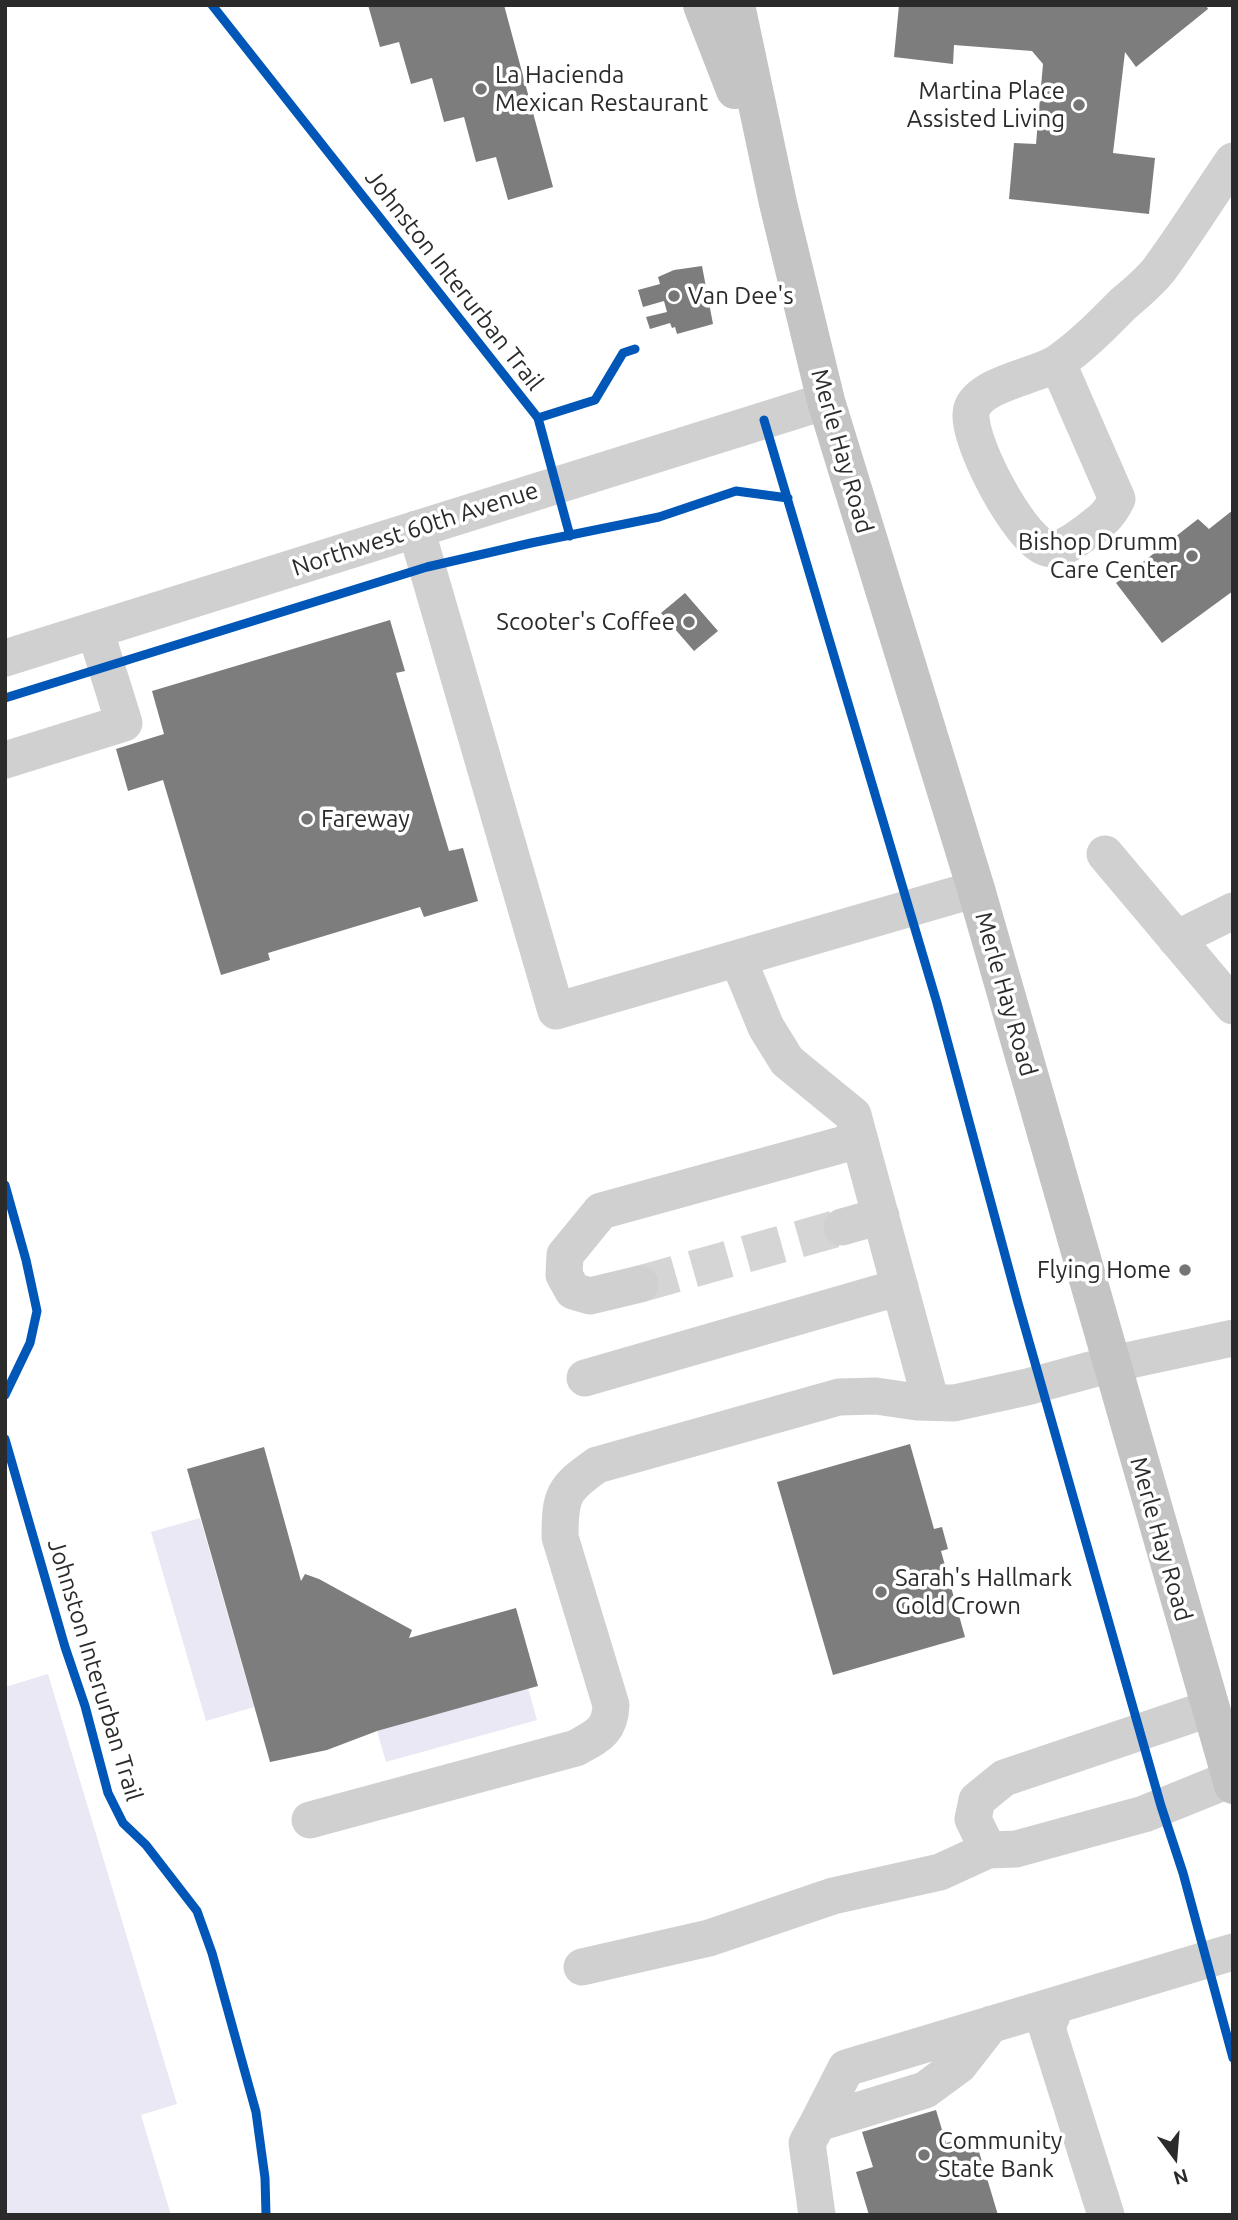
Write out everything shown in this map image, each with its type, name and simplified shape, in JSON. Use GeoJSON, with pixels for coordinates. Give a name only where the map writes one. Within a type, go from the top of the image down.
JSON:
{"type":"FeatureCollection","features":[{"type":"Feature","properties":{"kind":"main road","name":"Merle Hay Road"},"geometry":{"type":"LineString","coordinates":[[702,5],[778,203]]}},
{"type":"Feature","properties":{"kind":"main road","name":"Merle Hay Road"},"geometry":{"type":"LineString","coordinates":[[736,5],[778,203],[826,401],[976,889],[1232,1780]]}},
{"type":"Feature","properties":{"kind":"street"},"geometry":{"type":"LineString","coordinates":[[1058,363],[1117,499],[1109,515],[1067,545],[1049,548],[1036,544],[1014,517],[991,476],[970,420],[973,407],[981,398],[1013,379],[1058,363],[1092,334],[1156,273],[1233,161]]}},
{"type":"Feature","properties":{"kind":"street","name":"Northwest 60th Avenue"},"geometry":{"type":"LineString","coordinates":[[5,658],[826,401]]}},
{"type":"Feature","properties":{"kind":"street"},"geometry":{"type":"LineString","coordinates":[[416,529],[556,1011],[976,889]]}},
{"type":"Feature","properties":{"kind":"street"},"geometry":{"type":"LineString","coordinates":[[5,760],[124,723],[95,630]]}},
{"type":"Feature","properties":{"kind":"street"},"geometry":{"type":"LineString","coordinates":[[1105,854],[1233,1006]]}},
{"type":"Feature","properties":{"kind":"street"},"geometry":{"type":"LineString","coordinates":[[1176,939],[1233,911]]}},
{"type":"Feature","properties":{"kind":"street"},"geometry":{"type":"LineString","coordinates":[[737,959],[766,1027],[787,1061],[852,1115],[931,1402]]}},
{"type":"Feature","properties":{"kind":"street"},"geometry":{"type":"LineString","coordinates":[[640,1284],[590,1296],[573,1291],[564,1275],[565,1255],[579,1237],[862,1149]]}},
{"type":"Feature","properties":{"kind":"street"},"geometry":{"type":"LineString","coordinates":[[842,1227],[881,1216]]}},
{"type":"Feature","properties":{"kind":"street"},"geometry":{"type":"LineString","coordinates":[[585,1378],[901,1287]]}},
{"type":"Feature","properties":{"kind":"street"},"geometry":{"type":"LineString","coordinates":[[310,1820],[576,1748],[601,1734],[611,1717],[611,1705],[560,1536],[560,1508],[572,1483],[597,1465],[839,1397],[876,1396],[954,1403],[1112,1364],[1233,1338]]}},
{"type":"Feature","properties":{"kind":"street"},"geometry":{"type":"LineString","coordinates":[[988,1850],[973,1819],[977,1800],[1004,1778],[1211,1708]]}},
{"type":"Feature","properties":{"kind":"street"},"geometry":{"type":"LineString","coordinates":[[582,1967],[709,1938],[833,1896],[940,1872],[988,1850],[1016,1849],[1144,1814],[1232,1780]]}},
{"type":"Feature","properties":{"kind":"street"},"geometry":{"type":"LineString","coordinates":[[813,2133],[925,2090],[960,2065],[991,2024],[1233,1952]]}},
{"type":"Feature","properties":{"kind":"street"},"geometry":{"type":"LineString","coordinates":[[1056,2005],[1047,2028],[1106,2215]]}},
{"type":"Feature","properties":{"kind":"street"},"geometry":{"type":"LineString","coordinates":[[813,2133],[817,2215]]}},
{"type":"Feature","properties":{"kind":"street"},"geometry":{"type":"LineString","coordinates":[[813,2133],[836,2215]]}},
{"type":"Feature","properties":{"kind":"shaded area"},"geometry":{"type":"Polygon","coordinates":[[[200,1518],[254,1707],[206,1721],[151,1532],[200,1518]]]}},
{"type":"Feature","properties":{"kind":"shaded area"},"geometry":{"type":"Polygon","coordinates":[[[48,1674],[177,2104],[141,2115],[171,2215],[5,2215],[5,1687],[48,1674]]]}},
{"type":"Feature","properties":{"kind":"shaded area"},"geometry":{"type":"Polygon","coordinates":[[[528,1688],[537,1720],[386,1762],[377,1731],[528,1688]]]}},
{"type":"Feature","properties":{"kind":"building"},"geometry":{"type":"Polygon","coordinates":[[[368,5],[504,5],[553,187],[508,200],[496,157],[476,162],[464,117],[444,122],[432,78],[411,84],[399,42],[380,47],[368,5]]]}},
{"type":"Feature","properties":{"kind":"building","name":"Martina Place Assisted Living"},"geometry":{"type":"Polygon","coordinates":[[[899,5],[1206,5],[1208,9],[1136,67],[1125,52],[1113,153],[1155,158],[1149,214],[1009,199],[1014,143],[1036,144],[1043,64],[1032,51],[954,45],[953,64],[894,57],[899,5]]]}},
{"type":"Feature","properties":{"kind":"building","name":"Van Dee's"},"geometry":{"type":"Polygon","coordinates":[[[702,266],[713,324],[677,334],[670,323],[650,329],[646,317],[667,312],[664,301],[643,307],[638,290],[660,284],[658,277],[674,270],[702,266]]]}},
{"type":"Feature","properties":{"kind":"building","name":"Bishop Drumm Care Center"},"geometry":{"type":"Polygon","coordinates":[[[1233,510],[1233,591],[1162,643],[1116,583],[1198,519],[1209,529],[1233,510]]]}},
{"type":"Feature","properties":{"kind":"building","name":"Scooter's Coffee"},"geometry":{"type":"Polygon","coordinates":[[[685,593],[718,631],[694,651],[661,613],[685,593]]]}},
{"type":"Feature","properties":{"kind":"building","name":"Fareway"},"geometry":{"type":"Polygon","coordinates":[[[390,620],[405,671],[396,673],[449,851],[463,848],[478,901],[424,917],[420,907],[268,953],[270,960],[221,975],[163,780],[128,791],[116,749],[164,734],[152,691],[390,620]]]}},
{"type":"Feature","properties":{"kind":"building","name":"Sarah's Hallmark Gold Crown"},"geometry":{"type":"Polygon","coordinates":[[[910,1444],[934,1529],[942,1527],[948,1549],[941,1551],[965,1637],[833,1675],[777,1482],[910,1444]]]}},
{"type":"Feature","properties":{"kind":"building"},"geometry":{"type":"Polygon","coordinates":[[[264,1447],[301,1581],[305,1574],[319,1579],[412,1630],[409,1638],[516,1608],[538,1686],[377,1731],[327,1750],[270,1762],[187,1469],[264,1447]]]}},
{"type":"Feature","properties":{"kind":"building","name":"Community State Bank"},"geometry":{"type":"Polygon","coordinates":[[[936,2110],[946,2143],[974,2135],[998,2215],[869,2215],[856,2172],[873,2167],[862,2132],[936,2110]]]}},
{"type":"Feature","properties":{"kind":"tunnel"},"geometry":{"type":"LineString","coordinates":[[640,1284],[842,1227]]}},
{"type":"Feature","properties":{"kind":"cycle path","name":"Johnston Interurban Trail"},"geometry":{"type":"LineString","coordinates":[[212,5],[538,418],[570,536]]}},
{"type":"Feature","properties":{"kind":"cycle path"},"geometry":{"type":"LineString","coordinates":[[538,418],[595,400],[623,353],[635,349]]}},
{"type":"Feature","properties":{"kind":"cycle path"},"geometry":{"type":"LineString","coordinates":[[764,420],[937,1003],[1018,1303],[1161,1806],[1183,1873],[1233,2058]]}},
{"type":"Feature","properties":{"kind":"cycle path"},"geometry":{"type":"LineString","coordinates":[[5,698],[427,567],[659,517],[736,491],[788,498]]}},
{"type":"Feature","properties":{"kind":"cycle path"},"geometry":{"type":"LineString","coordinates":[[5,1185],[37,1311],[30,1343],[5,1395]]}},
{"type":"Feature","properties":{"kind":"cycle path","name":"Johnston Interurban Trail"},"geometry":{"type":"LineString","coordinates":[[5,1439],[65,1647],[85,1706],[108,1793],[123,1823],[146,1845],[197,1911],[212,1953],[256,2112],[265,2178],[266,2215]]}},
{"type":"Feature","properties":{"kind":"place","name":"La Hacienda Mexican Restaurant"},"geometry":{"type":"Point","coordinates":[481,89]}},
{"type":"Feature","properties":{"kind":"place","name":"Martina Place Assisted Living"},"geometry":{"type":"Point","coordinates":[1079,105]}},
{"type":"Feature","properties":{"kind":"place","name":"Van Dee's"},"geometry":{"type":"Point","coordinates":[674,296]}},
{"type":"Feature","properties":{"kind":"place","name":"Bishop Drumm Care Center"},"geometry":{"type":"Point","coordinates":[1192,556]}},
{"type":"Feature","properties":{"kind":"place","name":"Scooter's Coffee"},"geometry":{"type":"Point","coordinates":[689,622]}},
{"type":"Feature","properties":{"kind":"place","name":"Fareway"},"geometry":{"type":"Point","coordinates":[307,819]}},
{"type":"Feature","properties":{"kind":"place","name":"Flying Home"},"geometry":{"type":"Point","coordinates":[1185,1270]}},
{"type":"Feature","properties":{"kind":"place","name":"Sarah's Hallmark Gold Crown"},"geometry":{"type":"Point","coordinates":[881,1592]}},
{"type":"Feature","properties":{"kind":"place","name":"Community State Bank"},"geometry":{"type":"Point","coordinates":[924,2155]}}]}
